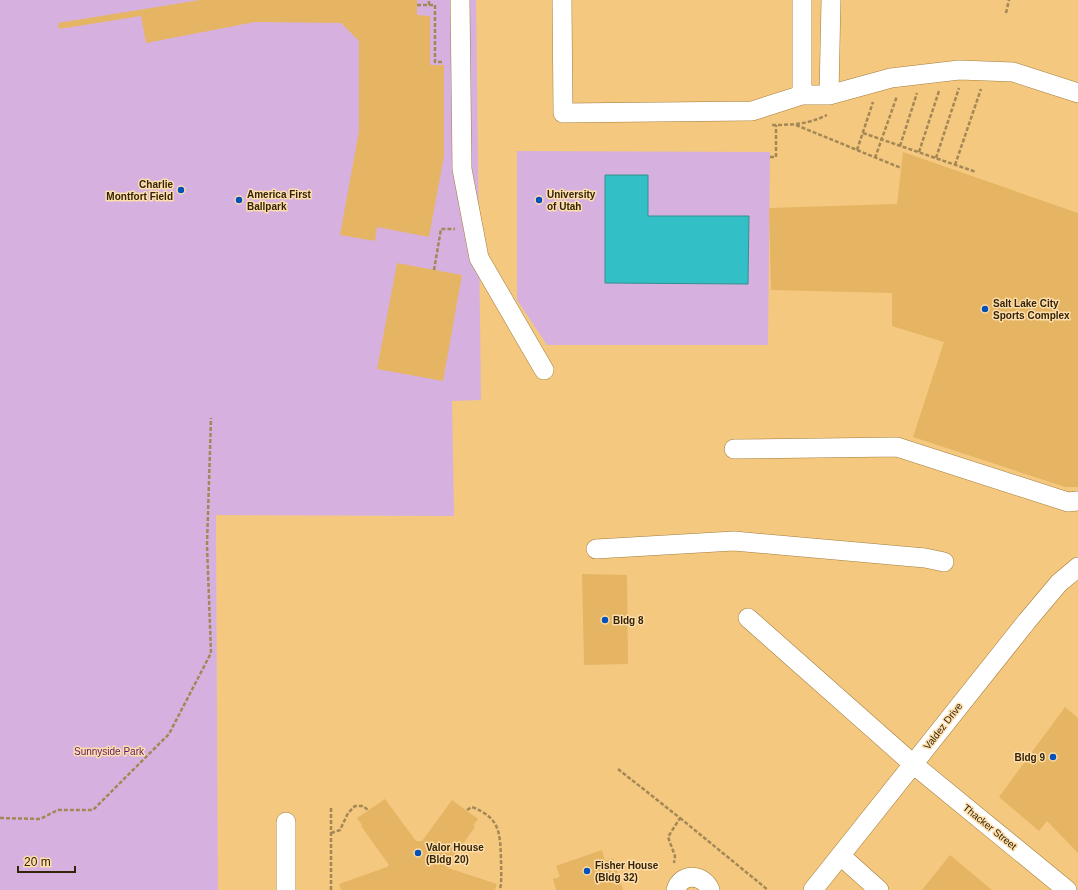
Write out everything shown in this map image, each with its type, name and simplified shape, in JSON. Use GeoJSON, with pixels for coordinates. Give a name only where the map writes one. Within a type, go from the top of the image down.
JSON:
{"type":"FeatureCollection","features":[{"type":"Feature","properties":{"kind":"street"},"geometry":{"type":"LineString","coordinates":[[460,0],[462,169],[479,258],[544,370]]}},
{"type":"Feature","properties":{"kind":"street"},"geometry":{"type":"LineString","coordinates":[[562,0],[563,113],[752,112],[802,95],[829,95],[891,78],[959,70],[1013,72],[1078,93]]}},
{"type":"Feature","properties":{"kind":"street"},"geometry":{"type":"LineString","coordinates":[[802,0],[802,95]]}},
{"type":"Feature","properties":{"kind":"street"},"geometry":{"type":"LineString","coordinates":[[829,95],[831,0]]}},
{"type":"Feature","properties":{"kind":"street"},"geometry":{"type":"LineString","coordinates":[[734,449],[897,447],[1068,502],[1078,501]]}},
{"type":"Feature","properties":{"kind":"street"},"geometry":{"type":"LineString","coordinates":[[596,549],[734,541],[918,557],[944,562]]}},
{"type":"Feature","properties":{"kind":"street","name":"Valdez Drive"},"geometry":{"type":"LineString","coordinates":[[815,889],[1026,621],[1059,583],[1078,567]]}},
{"type":"Feature","properties":{"kind":"street","name":"Thacker Street"},"geometry":{"type":"LineString","coordinates":[[748,618],[913,764],[1067,890]]}},
{"type":"Feature","properties":{"kind":"street"},"geometry":{"type":"LineString","coordinates":[[286,822],[286,890]]}},
{"type":"Feature","properties":{"kind":"street"},"geometry":{"type":"LineString","coordinates":[[840,856],[879,890]]}},
{"type":"Feature","properties":{"kind":"street"},"geometry":{"type":"LineString","coordinates":[[676,890],[681,881],[688,877],[698,877],[705,882],[710,890]]}},
{"type":"Feature","properties":{"kind":"path"},"geometry":{"type":"LineString","coordinates":[[417,6],[429,6],[429,0]]}},
{"type":"Feature","properties":{"kind":"path"},"geometry":{"type":"LineString","coordinates":[[1006,13],[1010,0]]}},
{"type":"Feature","properties":{"kind":"path"},"geometry":{"type":"LineString","coordinates":[[936,158],[960,84]]}},
{"type":"Feature","properties":{"kind":"path"},"geometry":{"type":"LineString","coordinates":[[919,152],[941,85]]}},
{"type":"Feature","properties":{"kind":"path"},"geometry":{"type":"LineString","coordinates":[[955,165],[982,85]]}},
{"type":"Feature","properties":{"kind":"path"},"geometry":{"type":"LineString","coordinates":[[900,146],[919,87]]}},
{"type":"Feature","properties":{"kind":"path"},"geometry":{"type":"LineString","coordinates":[[875,158],[899,90]]}},
{"type":"Feature","properties":{"kind":"path"},"geometry":{"type":"LineString","coordinates":[[857,150],[875,96]]}},
{"type":"Feature","properties":{"kind":"path"},"geometry":{"type":"LineString","coordinates":[[770,157],[776,157],[776,125]]}},
{"type":"Feature","properties":{"kind":"path"},"geometry":{"type":"LineString","coordinates":[[796,125],[901,168]]}},
{"type":"Feature","properties":{"kind":"path"},"geometry":{"type":"LineString","coordinates":[[863,133],[976,172]]}},
{"type":"Feature","properties":{"kind":"path"},"geometry":{"type":"LineString","coordinates":[[434,270],[441,229],[447,230]]}},
{"type":"Feature","properties":{"kind":"path"},"geometry":{"type":"LineString","coordinates":[[0,818],[40,819],[58,810],[92,810],[169,734],[211,653],[207,545],[211,418]]}},
{"type":"Feature","properties":{"kind":"path"},"geometry":{"type":"LineString","coordinates":[[618,769],[768,890]]}},
{"type":"Feature","properties":{"kind":"path"},"geometry":{"type":"LineString","coordinates":[[331,832],[340,830],[348,813],[355,806],[363,806],[368,810]]}},
{"type":"Feature","properties":{"kind":"path"},"geometry":{"type":"LineString","coordinates":[[467,810],[472,807],[485,812],[490,817],[499,832],[500,890]]}},
{"type":"Feature","properties":{"kind":"path"},"geometry":{"type":"LineString","coordinates":[[331,808],[331,890]]}},
{"type":"Feature","properties":{"kind":"path"},"geometry":{"type":"LineString","coordinates":[[672,868],[676,856],[668,837],[680,818]]}},
{"type":"Feature","properties":{"kind":"shaded area"},"geometry":{"type":"Polygon","coordinates":[[[0,0],[1078,0],[1078,890],[218,890],[216,515],[454,516],[0,0]]]}},
{"type":"Feature","properties":{"kind":"green space","name":"Sunnyside Park"},"geometry":{"type":"Polygon","coordinates":[[[0,0],[476,0],[481,400],[452,401],[454,516],[216,515],[218,890],[0,890],[0,0]]]}},
{"type":"Feature","properties":{"kind":"green space"},"geometry":{"type":"Polygon","coordinates":[[[517,151],[770,152],[768,345],[547,345],[517,300],[517,151]]]}},
{"type":"Feature","properties":{"kind":"water"},"geometry":{"type":"Polygon","coordinates":[[[605,175],[648,175],[648,216],[749,216],[748,284],[605,283],[605,175]]]}},
{"type":"Feature","properties":{"kind":"building"},"geometry":{"type":"Polygon","coordinates":[[[200,0],[417,0],[417,15],[430,16],[430,65],[444,65],[444,156],[429,237],[377,227],[375,241],[340,235],[359,131],[359,41],[341,23],[255,22],[146,43],[141,16],[59,29],[58,23],[200,0]]]}},
{"type":"Feature","properties":{"kind":"building","name":"Salt Lake City Sports Complex"},"geometry":{"type":"Polygon","coordinates":[[[903,152],[1078,213],[1078,487],[1065,487],[913,437],[944,342],[892,326],[892,293],[771,290],[769,208],[897,204],[903,152]]]}},
{"type":"Feature","properties":{"kind":"building"},"geometry":{"type":"Polygon","coordinates":[[[397,263],[462,275],[443,381],[377,369],[397,263]]]}},
{"type":"Feature","properties":{"kind":"building","name":"Bldg 8"},"geometry":{"type":"Polygon","coordinates":[[[582,574],[627,575],[628,664],[584,665],[582,574]]]}},
{"type":"Feature","properties":{"kind":"building","name":"Bldg 9"},"geometry":{"type":"Polygon","coordinates":[[[1065,707],[1078,718],[1078,853],[1047,821],[1039,831],[999,797],[1065,707]]]}},
{"type":"Feature","properties":{"kind":"building","name":"Valor House (Bldg 20)"},"geometry":{"type":"Polygon","coordinates":[[[385,799],[416,841],[422,841],[452,800],[478,819],[473,826],[475,827],[447,866],[448,868],[497,884],[495,890],[341,890],[339,884],[389,865],[357,818],[385,799]]]}},
{"type":"Feature","properties":{"kind":"building","name":"Fisher House (Bldg 32)"},"geometry":{"type":"Polygon","coordinates":[[[602,850],[605,861],[613,858],[623,890],[556,890],[553,879],[560,877],[556,866],[602,850]]]}},
{"type":"Feature","properties":{"kind":"building"},"geometry":{"type":"Polygon","coordinates":[[[950,855],[992,890],[922,890],[950,855]]]}},
{"type":"Feature","properties":{"kind":"place","name":"Charlie Montfort Field"},"geometry":{"type":"Point","coordinates":[181,190]}},
{"type":"Feature","properties":{"kind":"place","name":"America First Ballpark"},"geometry":{"type":"Point","coordinates":[239,200]}},
{"type":"Feature","properties":{"kind":"place","name":"University of Utah"},"geometry":{"type":"Point","coordinates":[539,200]}},
{"type":"Feature","properties":{"kind":"place","name":"Salt Lake City Sports Complex"},"geometry":{"type":"Point","coordinates":[985,309]}},
{"type":"Feature","properties":{"kind":"place","name":"Bldg 8"},"geometry":{"type":"Point","coordinates":[605,620]}},
{"type":"Feature","properties":{"kind":"place","name":"Bldg 9"},"geometry":{"type":"Point","coordinates":[1053,757]}},
{"type":"Feature","properties":{"kind":"place","name":"Valor House (Bldg 20)"},"geometry":{"type":"Point","coordinates":[418,853]}},
{"type":"Feature","properties":{"kind":"place","name":"Fisher House (Bldg 32)"},"geometry":{"type":"Point","coordinates":[587,871]}}]}
